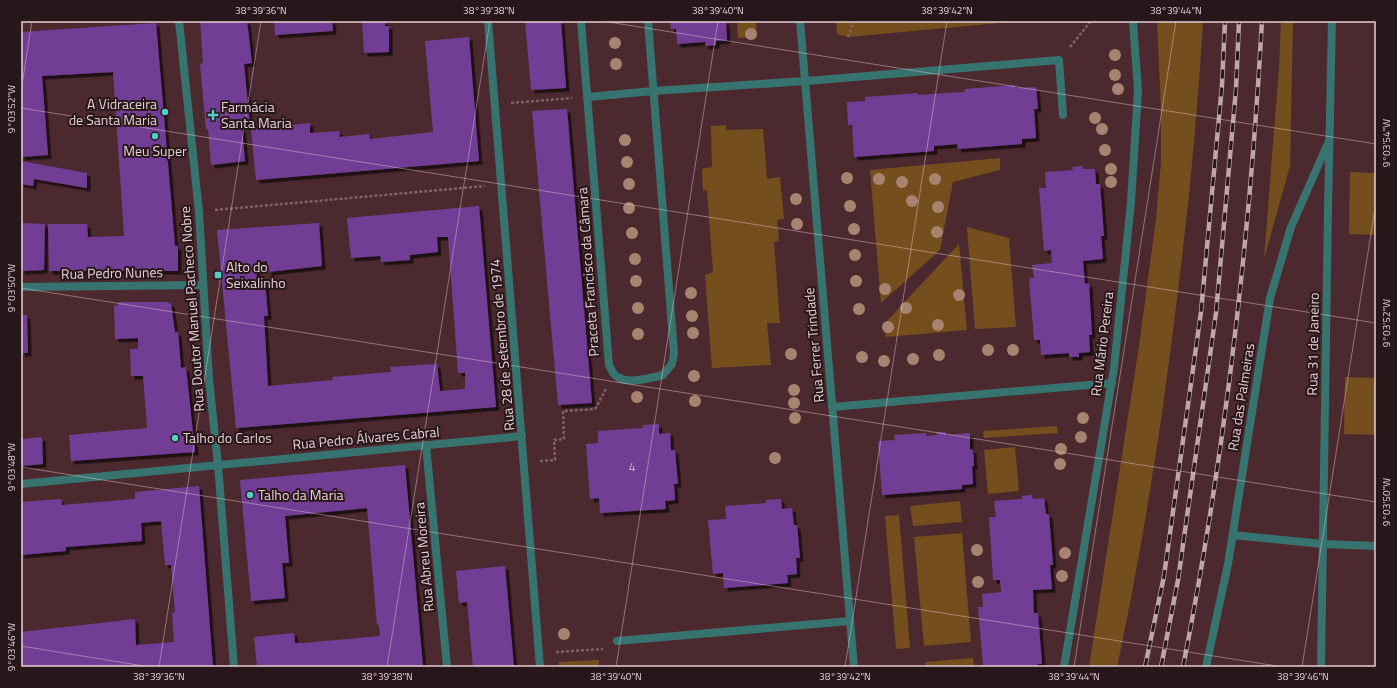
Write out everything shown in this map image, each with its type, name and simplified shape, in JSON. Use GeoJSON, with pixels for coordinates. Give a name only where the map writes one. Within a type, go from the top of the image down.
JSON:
{"type":"FeatureCollection","features":[{"type":"Feature","properties":{"kind":"street","name":"Rua Doutor Manuel Pacheco Nobre"},"geometry":{"type":"LineString","coordinates":[[179,21],[198,212],[210,379],[234,667]]}},
{"type":"Feature","properties":{"kind":"street","name":"Rua 28 de Setembro de 1974"},"geometry":{"type":"LineString","coordinates":[[488,21],[540,667]]}},
{"type":"Feature","properties":{"kind":"street","name":"Praceta Francisco da Câmara"},"geometry":{"type":"LineString","coordinates":[[581,21],[609,365],[614,375]]}},
{"type":"Feature","properties":{"kind":"street"},"geometry":{"type":"LineString","coordinates":[[614,375],[623,380],[630,380],[663,375],[672,364],[674,353],[648,21]]}},
{"type":"Feature","properties":{"kind":"street","name":"Rua Ferrer Trindade"},"geometry":{"type":"LineString","coordinates":[[800,21],[854,667]]}},
{"type":"Feature","properties":{"kind":"street","name":"Rua Mário Pereira"},"geometry":{"type":"LineString","coordinates":[[1064,667],[1112,383],[1131,202],[1138,91],[1133,21]]}},
{"type":"Feature","properties":{"kind":"street","name":"Rua 31 de Janeiro"},"geometry":{"type":"LineString","coordinates":[[1322,667],[1332,21]]}},
{"type":"Feature","properties":{"kind":"street"},"geometry":{"type":"LineString","coordinates":[[588,97],[1059,60],[1063,115]]}},
{"type":"Feature","properties":{"kind":"street","name":"Rua das Palmeiras"},"geometry":{"type":"LineString","coordinates":[[1206,667],[1233,536],[1270,298],[1291,227],[1330,140]]}},
{"type":"Feature","properties":{"kind":"street","name":"Rua Pedro Nunes"},"geometry":{"type":"LineString","coordinates":[[21,286],[203,285]]}},
{"type":"Feature","properties":{"kind":"street"},"geometry":{"type":"LineString","coordinates":[[832,407],[1112,383]]}},
{"type":"Feature","properties":{"kind":"street","name":"Rua Pedro Álvares Cabral"},"geometry":{"type":"LineString","coordinates":[[21,484],[522,436]]}},
{"type":"Feature","properties":{"kind":"street","name":"Rua Abreu Moreira"},"geometry":{"type":"LineString","coordinates":[[426,445],[447,667]]}},
{"type":"Feature","properties":{"kind":"street"},"geometry":{"type":"LineString","coordinates":[[1233,536],[1323,544],[1376,546]]}},
{"type":"Feature","properties":{"kind":"street"},"geometry":{"type":"LineString","coordinates":[[617,641],[850,622]]}},
{"type":"Feature","properties":{"kind":"path"},"geometry":{"type":"LineString","coordinates":[[848,37],[854,21]]}},
{"type":"Feature","properties":{"kind":"path"},"geometry":{"type":"LineString","coordinates":[[1059,60],[1091,21]]}},
{"type":"Feature","properties":{"kind":"path"},"geometry":{"type":"LineString","coordinates":[[495,104],[588,97]]}},
{"type":"Feature","properties":{"kind":"path"},"geometry":{"type":"LineString","coordinates":[[198,212],[502,185]]}},
{"type":"Feature","properties":{"kind":"path"},"geometry":{"type":"LineString","coordinates":[[524,462],[555,460],[554,440],[564,439],[563,411],[595,409],[614,375]]}},
{"type":"Feature","properties":{"kind":"path"},"geometry":{"type":"LineString","coordinates":[[539,654],[606,649],[617,641]]}},
{"type":"Feature","properties":{"kind":"shaded area"},"geometry":{"type":"Polygon","coordinates":[[[737,21],[756,21],[757,37],[738,38],[737,21]]]}},
{"type":"Feature","properties":{"kind":"shaded area"},"geometry":{"type":"Polygon","coordinates":[[[836,21],[1020,21],[848,37],[837,34],[836,21]]]}},
{"type":"Feature","properties":{"kind":"shaded area"},"geometry":{"type":"Polygon","coordinates":[[[1157,21],[1203,21],[1187,217],[1167,379],[1136,571],[1117,667],[1089,667],[1139,346],[1156,219],[1161,163],[1161,109],[1157,21]]]}},
{"type":"Feature","properties":{"kind":"shaded area"},"geometry":{"type":"Polygon","coordinates":[[[1281,21],[1293,21],[1290,166],[1264,259],[1279,67],[1281,21]]]}},
{"type":"Feature","properties":{"kind":"shaded area"},"geometry":{"type":"Polygon","coordinates":[[[726,125],[726,130],[763,129],[767,179],[780,177],[784,219],[777,220],[779,241],[774,242],[780,323],[767,323],[771,365],[712,368],[705,275],[713,272],[707,190],[703,191],[702,169],[712,167],[711,126],[726,125]]]}},
{"type":"Feature","properties":{"kind":"shaded area"},"geometry":{"type":"Polygon","coordinates":[[[1000,158],[1000,170],[953,182],[940,250],[881,303],[870,170],[1000,158]]]}},
{"type":"Feature","properties":{"kind":"shaded area"},"geometry":{"type":"Polygon","coordinates":[[[1350,172],[1376,173],[1376,235],[1349,234],[1350,172]]]}},
{"type":"Feature","properties":{"kind":"shaded area"},"geometry":{"type":"Polygon","coordinates":[[[967,227],[1009,238],[1016,327],[975,329],[967,227]]]}},
{"type":"Feature","properties":{"kind":"shaded area"},"geometry":{"type":"Polygon","coordinates":[[[959,244],[967,330],[886,337],[884,324],[959,244]]]}},
{"type":"Feature","properties":{"kind":"shaded area"},"geometry":{"type":"Polygon","coordinates":[[[1345,377],[1376,378],[1376,435],[1344,434],[1345,377]]]}},
{"type":"Feature","properties":{"kind":"shaded area"},"geometry":{"type":"Polygon","coordinates":[[[1057,426],[1058,433],[984,438],[983,431],[1057,426]]]}},
{"type":"Feature","properties":{"kind":"shaded area"},"geometry":{"type":"Polygon","coordinates":[[[1015,447],[1019,491],[988,494],[984,450],[1015,447]]]}},
{"type":"Feature","properties":{"kind":"shaded area"},"geometry":{"type":"Polygon","coordinates":[[[960,501],[962,522],[913,526],[910,506],[960,501]]]}},
{"type":"Feature","properties":{"kind":"shaded area"},"geometry":{"type":"Polygon","coordinates":[[[899,515],[910,648],[896,649],[885,516],[899,515]]]}},
{"type":"Feature","properties":{"kind":"shaded area"},"geometry":{"type":"Polygon","coordinates":[[[962,533],[971,642],[924,646],[914,537],[962,533]]]}},
{"type":"Feature","properties":{"kind":"shaded area"},"geometry":{"type":"Polygon","coordinates":[[[973,658],[974,667],[925,667],[925,662],[973,658]]]}},
{"type":"Feature","properties":{"kind":"shaded area"},"geometry":{"type":"Polygon","coordinates":[[[599,660],[599,667],[559,667],[559,662],[599,660]]]}},
{"type":"Feature","properties":{"kind":"building"},"geometry":{"type":"Polygon","coordinates":[[[200,21],[247,21],[252,63],[244,64],[250,125],[242,126],[245,161],[211,165],[200,64],[203,63],[200,21]]]}},
{"type":"Feature","properties":{"kind":"building"},"geometry":{"type":"Polygon","coordinates":[[[274,21],[332,21],[333,31],[275,35],[274,21]]]}},
{"type":"Feature","properties":{"kind":"building"},"geometry":{"type":"Polygon","coordinates":[[[362,21],[385,21],[385,26],[389,26],[389,52],[364,53],[362,21]]]}},
{"type":"Feature","properties":{"kind":"building"},"geometry":{"type":"Polygon","coordinates":[[[525,21],[561,21],[566,88],[531,90],[525,21]]]}},
{"type":"Feature","properties":{"kind":"building"},"geometry":{"type":"Polygon","coordinates":[[[670,21],[726,21],[727,40],[716,41],[716,45],[705,46],[705,42],[677,44],[676,29],[671,29],[670,21]]]}},
{"type":"Feature","properties":{"kind":"building"},"geometry":{"type":"Polygon","coordinates":[[[156,23],[175,246],[178,246],[178,271],[49,271],[48,224],[87,224],[88,237],[124,236],[113,72],[42,76],[48,155],[21,157],[21,32],[156,23]]]}},
{"type":"Feature","properties":{"kind":"building"},"geometry":{"type":"Polygon","coordinates":[[[469,37],[479,161],[256,180],[251,129],[310,123],[310,133],[339,131],[340,137],[369,134],[370,139],[433,132],[425,41],[469,37]]]}},
{"type":"Feature","properties":{"kind":"building"},"geometry":{"type":"Polygon","coordinates":[[[1015,85],[1015,88],[1036,87],[1038,109],[1034,109],[1036,138],[1022,139],[1022,144],[958,149],[957,144],[934,146],[934,151],[854,157],[852,125],[848,125],[847,102],[865,101],[865,97],[918,93],[918,95],[964,92],[965,89],[1015,85]]]}},
{"type":"Feature","properties":{"kind":"building"},"geometry":{"type":"Polygon","coordinates":[[[567,109],[592,403],[558,405],[532,111],[567,109]]]}},
{"type":"Feature","properties":{"kind":"building"},"geometry":{"type":"Polygon","coordinates":[[[21,161],[87,173],[87,188],[34,179],[33,186],[21,184],[21,161]]]}},
{"type":"Feature","properties":{"kind":"building"},"geometry":{"type":"Polygon","coordinates":[[[1083,166],[1083,169],[1095,169],[1096,184],[1100,184],[1104,236],[1101,236],[1103,259],[1083,261],[1085,284],[1089,283],[1092,335],[1089,335],[1090,352],[1079,353],[1079,357],[1069,357],[1069,353],[1041,355],[1040,340],[1034,340],[1029,278],[1034,278],[1032,265],[1052,263],[1051,250],[1044,251],[1039,188],[1046,188],[1045,172],[1073,170],[1072,167],[1083,166]]]}},
{"type":"Feature","properties":{"kind":"building"},"geometry":{"type":"Polygon","coordinates":[[[479,206],[496,407],[236,428],[217,230],[319,223],[322,266],[268,272],[267,261],[256,263],[257,282],[265,281],[268,316],[264,316],[268,386],[333,380],[332,377],[391,372],[390,367],[437,364],[440,391],[465,389],[465,373],[458,373],[448,237],[437,237],[438,252],[410,255],[410,260],[381,262],[380,256],[351,258],[347,218],[479,206]]]}},
{"type":"Feature","properties":{"kind":"building"},"geometry":{"type":"Polygon","coordinates":[[[21,223],[45,224],[44,270],[21,271],[21,223]]]}},
{"type":"Feature","properties":{"kind":"building"},"geometry":{"type":"Polygon","coordinates":[[[119,302],[167,302],[171,304],[175,332],[178,332],[181,368],[186,367],[195,452],[71,461],[69,435],[147,428],[143,376],[131,376],[130,349],[138,349],[138,338],[115,339],[114,305],[117,306],[119,302]]]}},
{"type":"Feature","properties":{"kind":"building"},"geometry":{"type":"Polygon","coordinates":[[[21,315],[27,315],[28,353],[21,353],[21,315]]]}},
{"type":"Feature","properties":{"kind":"building"},"geometry":{"type":"Polygon","coordinates":[[[659,424],[659,434],[670,433],[671,450],[675,450],[678,484],[674,484],[675,500],[665,501],[666,509],[600,513],[599,498],[590,499],[586,444],[598,443],[598,431],[643,428],[643,425],[659,424]]]}},
{"type":"Feature","properties":{"kind":"building"},"geometry":{"type":"Polygon","coordinates":[[[936,432],[946,432],[946,435],[970,433],[970,449],[973,450],[974,466],[972,466],[973,484],[962,485],[962,489],[882,495],[878,441],[895,440],[894,435],[926,433],[926,436],[937,435],[936,432]]]}},
{"type":"Feature","properties":{"kind":"building"},"geometry":{"type":"Polygon","coordinates":[[[42,437],[43,464],[21,466],[21,439],[42,437]]]}},
{"type":"Feature","properties":{"kind":"building"},"geometry":{"type":"Polygon","coordinates":[[[405,465],[423,667],[257,667],[254,637],[294,633],[295,643],[303,643],[380,636],[379,625],[377,625],[367,508],[285,516],[289,563],[282,563],[285,598],[251,601],[240,480],[405,465]]]}},
{"type":"Feature","properties":{"kind":"building"},"geometry":{"type":"Polygon","coordinates":[[[199,486],[213,667],[21,667],[21,632],[135,619],[136,645],[174,642],[172,613],[175,612],[171,565],[165,565],[161,521],[141,523],[142,541],[66,547],[66,551],[21,555],[21,502],[61,499],[62,505],[135,499],[135,492],[199,486]]]}},
{"type":"Feature","properties":{"kind":"building"},"geometry":{"type":"Polygon","coordinates":[[[1032,495],[1033,499],[1044,498],[1046,514],[1049,514],[1053,565],[1050,565],[1052,589],[1033,590],[1034,613],[1038,613],[1042,664],[1038,664],[1038,667],[983,667],[978,607],[983,607],[982,594],[1001,592],[1000,580],[993,580],[989,517],[996,517],[994,501],[1022,499],[1022,496],[1032,495]]]}},
{"type":"Feature","properties":{"kind":"building"},"geometry":{"type":"Polygon","coordinates":[[[781,499],[782,509],[792,508],[794,525],[797,525],[800,558],[796,558],[797,574],[787,575],[788,583],[724,588],[723,573],[713,574],[708,520],[726,519],[725,506],[766,503],[766,500],[781,499]]]}},
{"type":"Feature","properties":{"kind":"building"},"geometry":{"type":"Polygon","coordinates":[[[505,566],[514,667],[473,667],[467,602],[459,603],[456,571],[505,566]]]}},
{"type":"Feature","properties":{"kind":"railway"},"geometry":{"type":"LineString","coordinates":[[1145,667],[1164,576],[1201,312],[1222,85],[1225,21]]}},
{"type":"Feature","properties":{"kind":"railway"},"geometry":{"type":"LineString","coordinates":[[1161,667],[1178,580],[1216,313],[1236,89],[1239,21]]}},
{"type":"Feature","properties":{"kind":"railway"},"geometry":{"type":"LineString","coordinates":[[1183,667],[1211,507],[1234,345],[1243,264],[1257,102],[1262,21]]}},
{"type":"Feature","properties":{"kind":"place","name":"A Vidraceira de Santa Maria"},"geometry":{"type":"Point","coordinates":[165,112]}},
{"type":"Feature","properties":{"kind":"place","name":"Farmácia Santa Maria"},"geometry":{"type":"Point","coordinates":[213,115]}},
{"type":"Feature","properties":{"kind":"place","name":"Meu Super"},"geometry":{"type":"Point","coordinates":[155,136]}},
{"type":"Feature","properties":{"kind":"place","name":"Alto do Seixalinho"},"geometry":{"type":"Point","coordinates":[218,275]}},
{"type":"Feature","properties":{"kind":"place","name":"Talho do Carlos"},"geometry":{"type":"Point","coordinates":[175,438]}},
{"type":"Feature","properties":{"kind":"place","name":"Talho da Maria"},"geometry":{"type":"Point","coordinates":[250,495]}}]}
